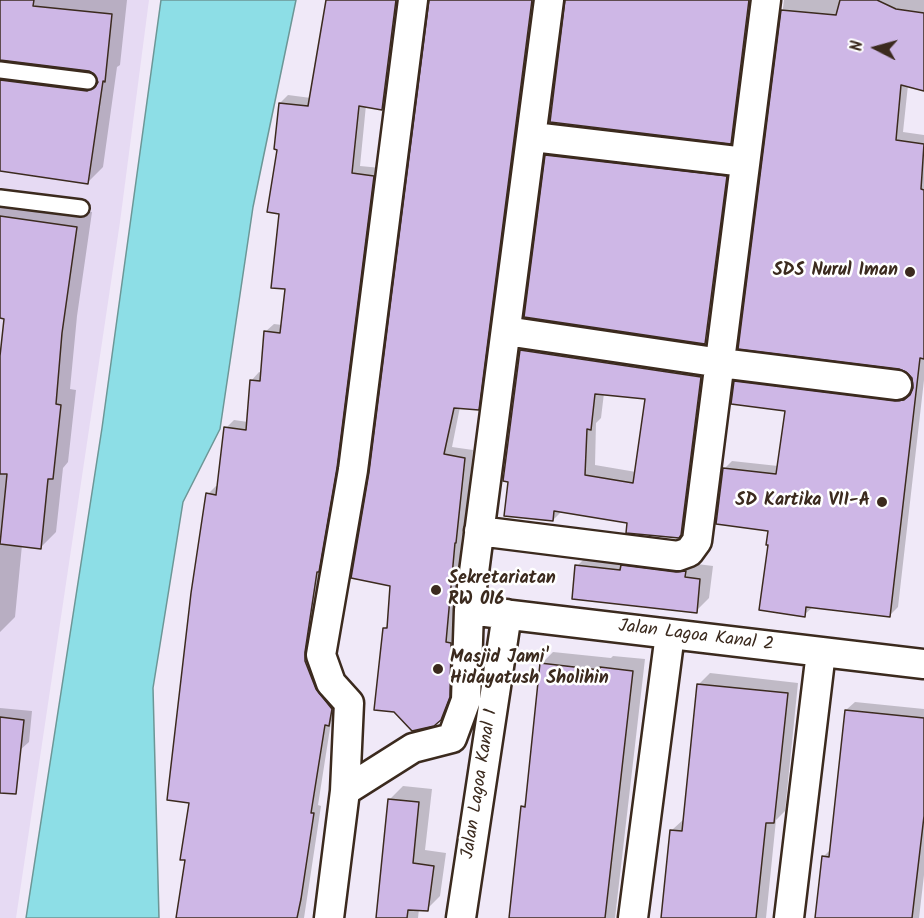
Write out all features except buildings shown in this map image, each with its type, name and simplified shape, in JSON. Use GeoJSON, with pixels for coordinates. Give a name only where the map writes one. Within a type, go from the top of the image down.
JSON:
{"type":"FeatureCollection","features":[{"type":"Feature","properties":{"kind":"street"},"geometry":{"type":"LineString","coordinates":[[329,918],[345,790],[349,703],[331,682],[321,655],[353,470],[413,0]]}},
{"type":"Feature","properties":{"kind":"street"},"geometry":{"type":"LineString","coordinates":[[345,790],[413,748],[452,738],[466,700],[469,610],[549,0]]}},
{"type":"Feature","properties":{"kind":"street"},"geometry":{"type":"LineString","coordinates":[[479,531],[678,556],[689,552],[698,541],[766,0]]}},
{"type":"Feature","properties":{"kind":"street"},"geometry":{"type":"LineString","coordinates":[[532,137],[745,162]]}},
{"type":"Feature","properties":{"kind":"street"},"geometry":{"type":"LineString","coordinates":[[506,331],[721,363],[897,385]]}},
{"type":"Feature","properties":{"kind":"street","name":"Jalan Lagoa Kanal 2"},"geometry":{"type":"LineString","coordinates":[[469,610],[924,664]]}},
{"type":"Feature","properties":{"kind":"street","name":"Jalan Lagoa Kanal 1"},"geometry":{"type":"LineString","coordinates":[[461,918],[507,614]]}},
{"type":"Feature","properties":{"kind":"street"},"geometry":{"type":"LineString","coordinates":[[633,918],[670,634]]}},
{"type":"Feature","properties":{"kind":"street"},"geometry":{"type":"LineString","coordinates":[[789,918],[821,652]]}},
{"type":"Feature","properties":{"kind":"lane"},"geometry":{"type":"LineString","coordinates":[[0,70],[88,81]]}},
{"type":"Feature","properties":{"kind":"lane"},"geometry":{"type":"LineString","coordinates":[[0,198],[81,208]]}},
{"type":"Feature","properties":{"kind":"shaded area"},"geometry":{"type":"Polygon","coordinates":[[[0,0],[149,0],[120,222],[16,918],[0,918],[0,0]]]}},
{"type":"Feature","properties":{"kind":"water"},"geometry":{"type":"Polygon","coordinates":[[[161,0],[296,0],[253,207],[220,429],[183,502],[153,688],[159,918],[26,918],[102,428],[161,0]]]}},
{"type":"Feature","properties":{"kind":"place","name":"SDS Nurul Iman"},"geometry":{"type":"Point","coordinates":[910,272]}},
{"type":"Feature","properties":{"kind":"place","name":"SD Kartika VII-A"},"geometry":{"type":"Point","coordinates":[882,502]}},
{"type":"Feature","properties":{"kind":"place","name":"Sekretariatan RW 016"},"geometry":{"type":"Point","coordinates":[436,590]}},
{"type":"Feature","properties":{"kind":"place","name":"Masjid Jami' Hidayatush Sholihin"},"geometry":{"type":"Point","coordinates":[438,669]}}]}
